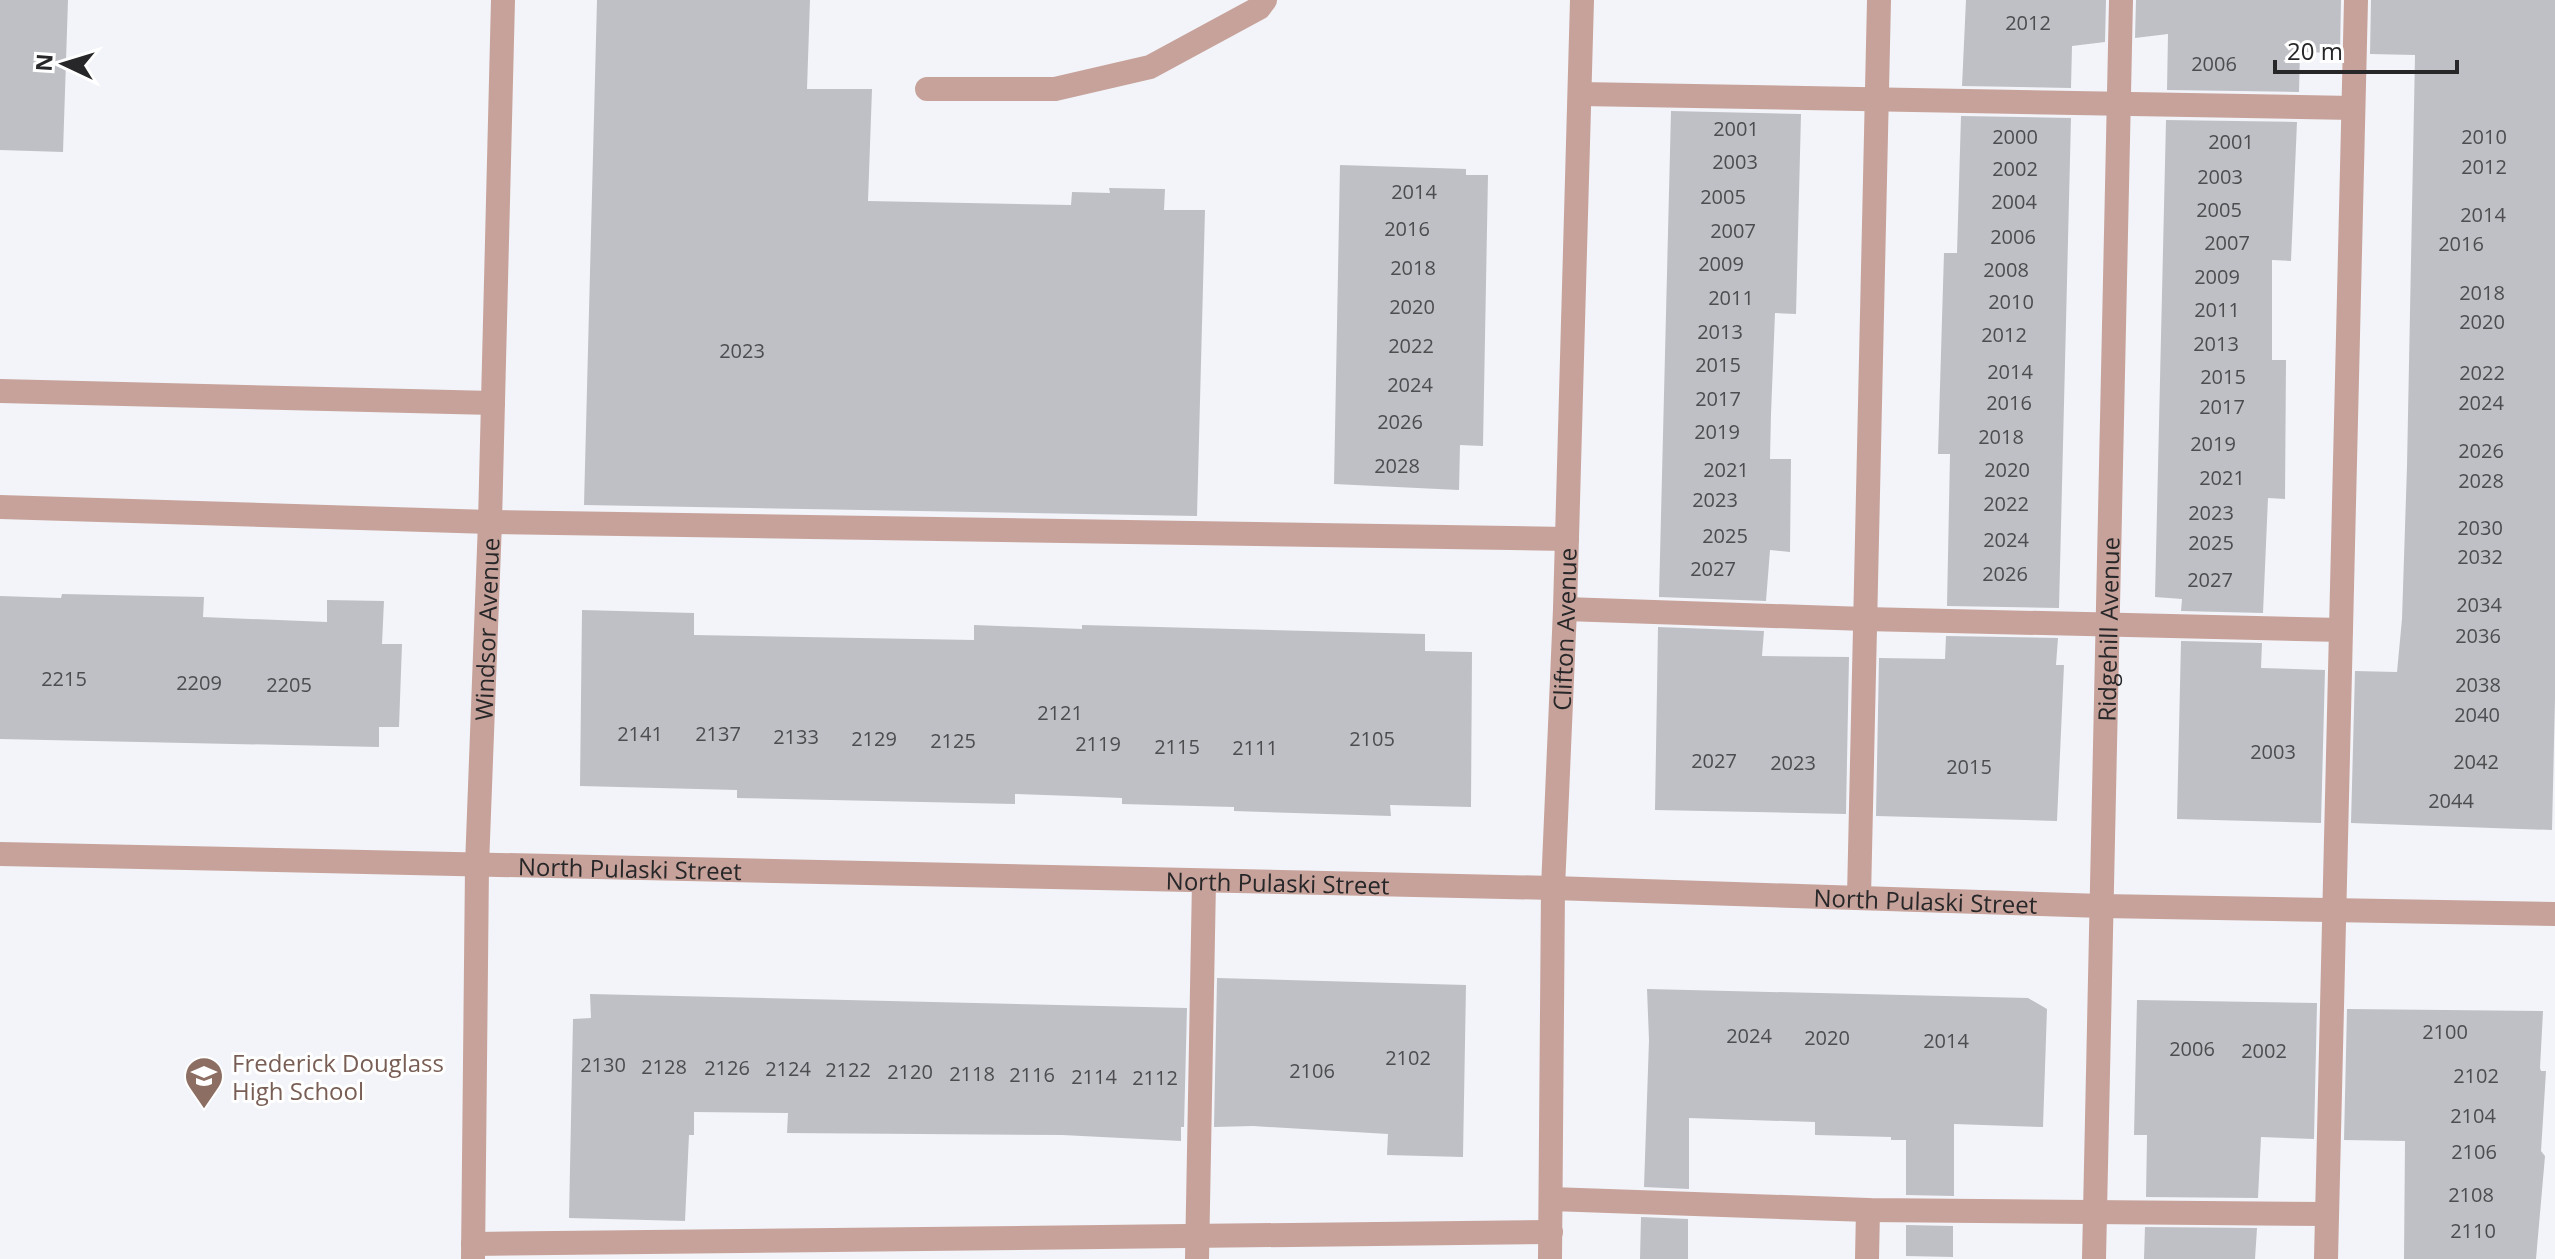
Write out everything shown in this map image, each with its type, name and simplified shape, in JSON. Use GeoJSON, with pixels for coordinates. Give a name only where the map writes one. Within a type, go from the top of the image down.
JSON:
{"type":"FeatureCollection","features":[{"type":"Feature","properties":{"kind":"street","name":"Windsor Avenue"},"geometry":{"type":"LineString","coordinates":[[473,1252],[477,866],[490,522],[503,0]]}},
{"type":"Feature","properties":{"kind":"street"},"geometry":{"type":"LineString","coordinates":[[927,89],[1055,89],[1150,67],[1259,8],[1265,0]]}},
{"type":"Feature","properties":{"kind":"street","name":"Clifton Avenue"},"geometry":{"type":"LineString","coordinates":[[1550,1259],[1553,888],[1565,609],[1582,0]]}},
{"type":"Feature","properties":{"kind":"street"},"geometry":{"type":"LineString","coordinates":[[1859,897],[1879,0]]}},
{"type":"Feature","properties":{"kind":"street","name":"Ridgehill Avenue"},"geometry":{"type":"LineString","coordinates":[[2094,1259],[2121,0]]}},
{"type":"Feature","properties":{"kind":"street"},"geometry":{"type":"LineString","coordinates":[[2326,1259],[2356,0]]}},
{"type":"Feature","properties":{"kind":"street"},"geometry":{"type":"LineString","coordinates":[[1580,94],[2353,108]]}},
{"type":"Feature","properties":{"kind":"street"},"geometry":{"type":"LineString","coordinates":[[0,391],[493,403]]}},
{"type":"Feature","properties":{"kind":"street"},"geometry":{"type":"LineString","coordinates":[[0,507],[490,522],[1567,539]]}},
{"type":"Feature","properties":{"kind":"street"},"geometry":{"type":"LineString","coordinates":[[1565,609],[2341,630]]}},
{"type":"Feature","properties":{"kind":"street","name":"North Pulaski Street"},"geometry":{"type":"LineString","coordinates":[[0,854],[1553,888],[2102,906],[2555,914]]}},
{"type":"Feature","properties":{"kind":"street"},"geometry":{"type":"LineString","coordinates":[[1197,1248],[1204,881]]}},
{"type":"Feature","properties":{"kind":"street"},"geometry":{"type":"LineString","coordinates":[[1551,1199],[1868,1210],[2327,1214]]}},
{"type":"Feature","properties":{"kind":"street"},"geometry":{"type":"LineString","coordinates":[[1867,1259],[1868,1210]]}},
{"type":"Feature","properties":{"kind":"street"},"geometry":{"type":"LineString","coordinates":[[473,1252],[1197,1248],[1551,1232]]}},
{"type":"Feature","properties":{"kind":"building"},"geometry":{"type":"Polygon","coordinates":[[[0,0],[68,0],[63,152],[0,150],[0,0]]]}},
{"type":"Feature","properties":{"kind":"building"},"geometry":{"type":"Polygon","coordinates":[[[597,0],[810,0],[807,89],[872,89],[868,201],[1071,205],[1072,192],[1110,193],[1109,188],[1165,189],[1164,210],[1205,210],[1197,516],[584,505],[597,0]]]}},
{"type":"Feature","properties":{"kind":"building"},"geometry":{"type":"Polygon","coordinates":[[[1966,0],[2106,0],[2105,42],[2072,46],[2071,88],[1962,86],[1966,0]]]}},
{"type":"Feature","properties":{"kind":"building"},"geometry":{"type":"Polygon","coordinates":[[[2136,0],[2341,0],[2340,53],[2300,52],[2299,92],[2167,90],[2168,34],[2135,38],[2136,0]]]}},
{"type":"Feature","properties":{"kind":"building"},"geometry":{"type":"Polygon","coordinates":[[[2371,0],[2555,0],[2555,699],[2552,830],[2351,823],[2355,671],[2397,672],[2402,619],[2407,466],[2415,55],[2370,54],[2371,0]]]}},
{"type":"Feature","properties":{"kind":"building"},"geometry":{"type":"Polygon","coordinates":[[[1671,111],[1801,114],[1796,314],[1775,313],[1771,414],[1770,459],[1791,459],[1790,552],[1770,550],[1766,601],[1659,597],[1671,111]]]}},
{"type":"Feature","properties":{"kind":"building"},"geometry":{"type":"Polygon","coordinates":[[[1961,116],[2071,118],[2059,608],[1947,606],[1950,454],[1938,454],[1944,253],[1957,253],[1961,116]]]}},
{"type":"Feature","properties":{"kind":"building"},"geometry":{"type":"Polygon","coordinates":[[[2166,120],[2297,122],[2291,261],[2272,260],[2272,360],[2286,360],[2285,499],[2268,498],[2263,613],[2181,611],[2182,599],[2155,597],[2166,120]]]}},
{"type":"Feature","properties":{"kind":"building"},"geometry":{"type":"Polygon","coordinates":[[[1340,165],[1466,169],[1466,175],[1488,175],[1483,446],[1460,445],[1459,490],[1334,484],[1340,165]]]}},
{"type":"Feature","properties":{"kind":"building"},"geometry":{"type":"Polygon","coordinates":[[[62,594],[204,597],[203,617],[327,622],[327,600],[384,601],[382,644],[402,644],[399,727],[379,727],[379,747],[0,739],[0,596],[61,598],[62,594]]]}},
{"type":"Feature","properties":{"kind":"building"},"geometry":{"type":"Polygon","coordinates":[[[582,610],[694,613],[694,635],[974,640],[974,625],[1425,634],[1425,651],[1472,652],[1471,807],[1390,805],[1391,816],[1122,804],[1122,798],[1073,796],[1015,794],[1015,804],[737,798],[737,790],[580,786],[582,610]]]}},
{"type":"Feature","properties":{"kind":"building"},"geometry":{"type":"Polygon","coordinates":[[[1658,627],[1764,631],[1762,656],[1849,657],[1846,814],[1655,810],[1658,627]]]}},
{"type":"Feature","properties":{"kind":"building"},"geometry":{"type":"Polygon","coordinates":[[[1946,636],[2058,638],[2056,665],[2064,665],[2057,821],[1876,816],[1879,658],[1945,659],[1946,636]]]}},
{"type":"Feature","properties":{"kind":"building"},"geometry":{"type":"Polygon","coordinates":[[[2181,641],[2262,643],[2261,668],[2325,670],[2321,823],[2177,819],[2181,641]]]}},
{"type":"Feature","properties":{"kind":"building"},"geometry":{"type":"Polygon","coordinates":[[[1217,978],[1466,985],[1463,1157],[1387,1155],[1388,1134],[1253,1126],[1214,1127],[1217,978]]]}},
{"type":"Feature","properties":{"kind":"building"},"geometry":{"type":"Polygon","coordinates":[[[1647,989],[2028,998],[2047,1009],[2043,1127],[1954,1124],[1954,1196],[1906,1195],[1906,1140],[1815,1135],[1815,1122],[1689,1118],[1689,1189],[1644,1187],[1649,1040],[1647,989]]]}},
{"type":"Feature","properties":{"kind":"building"},"geometry":{"type":"Polygon","coordinates":[[[590,994],[1187,1008],[1181,1141],[1062,1135],[787,1133],[788,1113],[694,1112],[694,1135],[689,1135],[685,1221],[569,1218],[573,1019],[591,1018],[590,994]]]}},
{"type":"Feature","properties":{"kind":"building"},"geometry":{"type":"Polygon","coordinates":[[[2137,1000],[2317,1003],[2314,1139],[2261,1137],[2258,1198],[2146,1197],[2147,1135],[2134,1135],[2137,1000]]]}},
{"type":"Feature","properties":{"kind":"building"},"geometry":{"type":"Polygon","coordinates":[[[2347,1009],[2543,1011],[2540,1068],[2546,1071],[2541,1151],[2545,1156],[2536,1259],[2404,1259],[2405,1141],[2344,1140],[2347,1009]]]}},
{"type":"Feature","properties":{"kind":"building"},"geometry":{"type":"Polygon","coordinates":[[[1641,1217],[1688,1219],[1688,1259],[1640,1259],[1641,1217]]]}},
{"type":"Feature","properties":{"kind":"building"},"geometry":{"type":"Polygon","coordinates":[[[1906,1225],[1953,1226],[1953,1257],[1906,1256],[1906,1225]]]}},
{"type":"Feature","properties":{"kind":"building"},"geometry":{"type":"Polygon","coordinates":[[[2145,1227],[2257,1228],[2255,1259],[2144,1259],[2145,1227]]]}},
{"type":"Feature","properties":{"kind":"place","name":"Frederick Douglass High School"},"geometry":{"type":"Point","coordinates":[204,1110]}}]}
